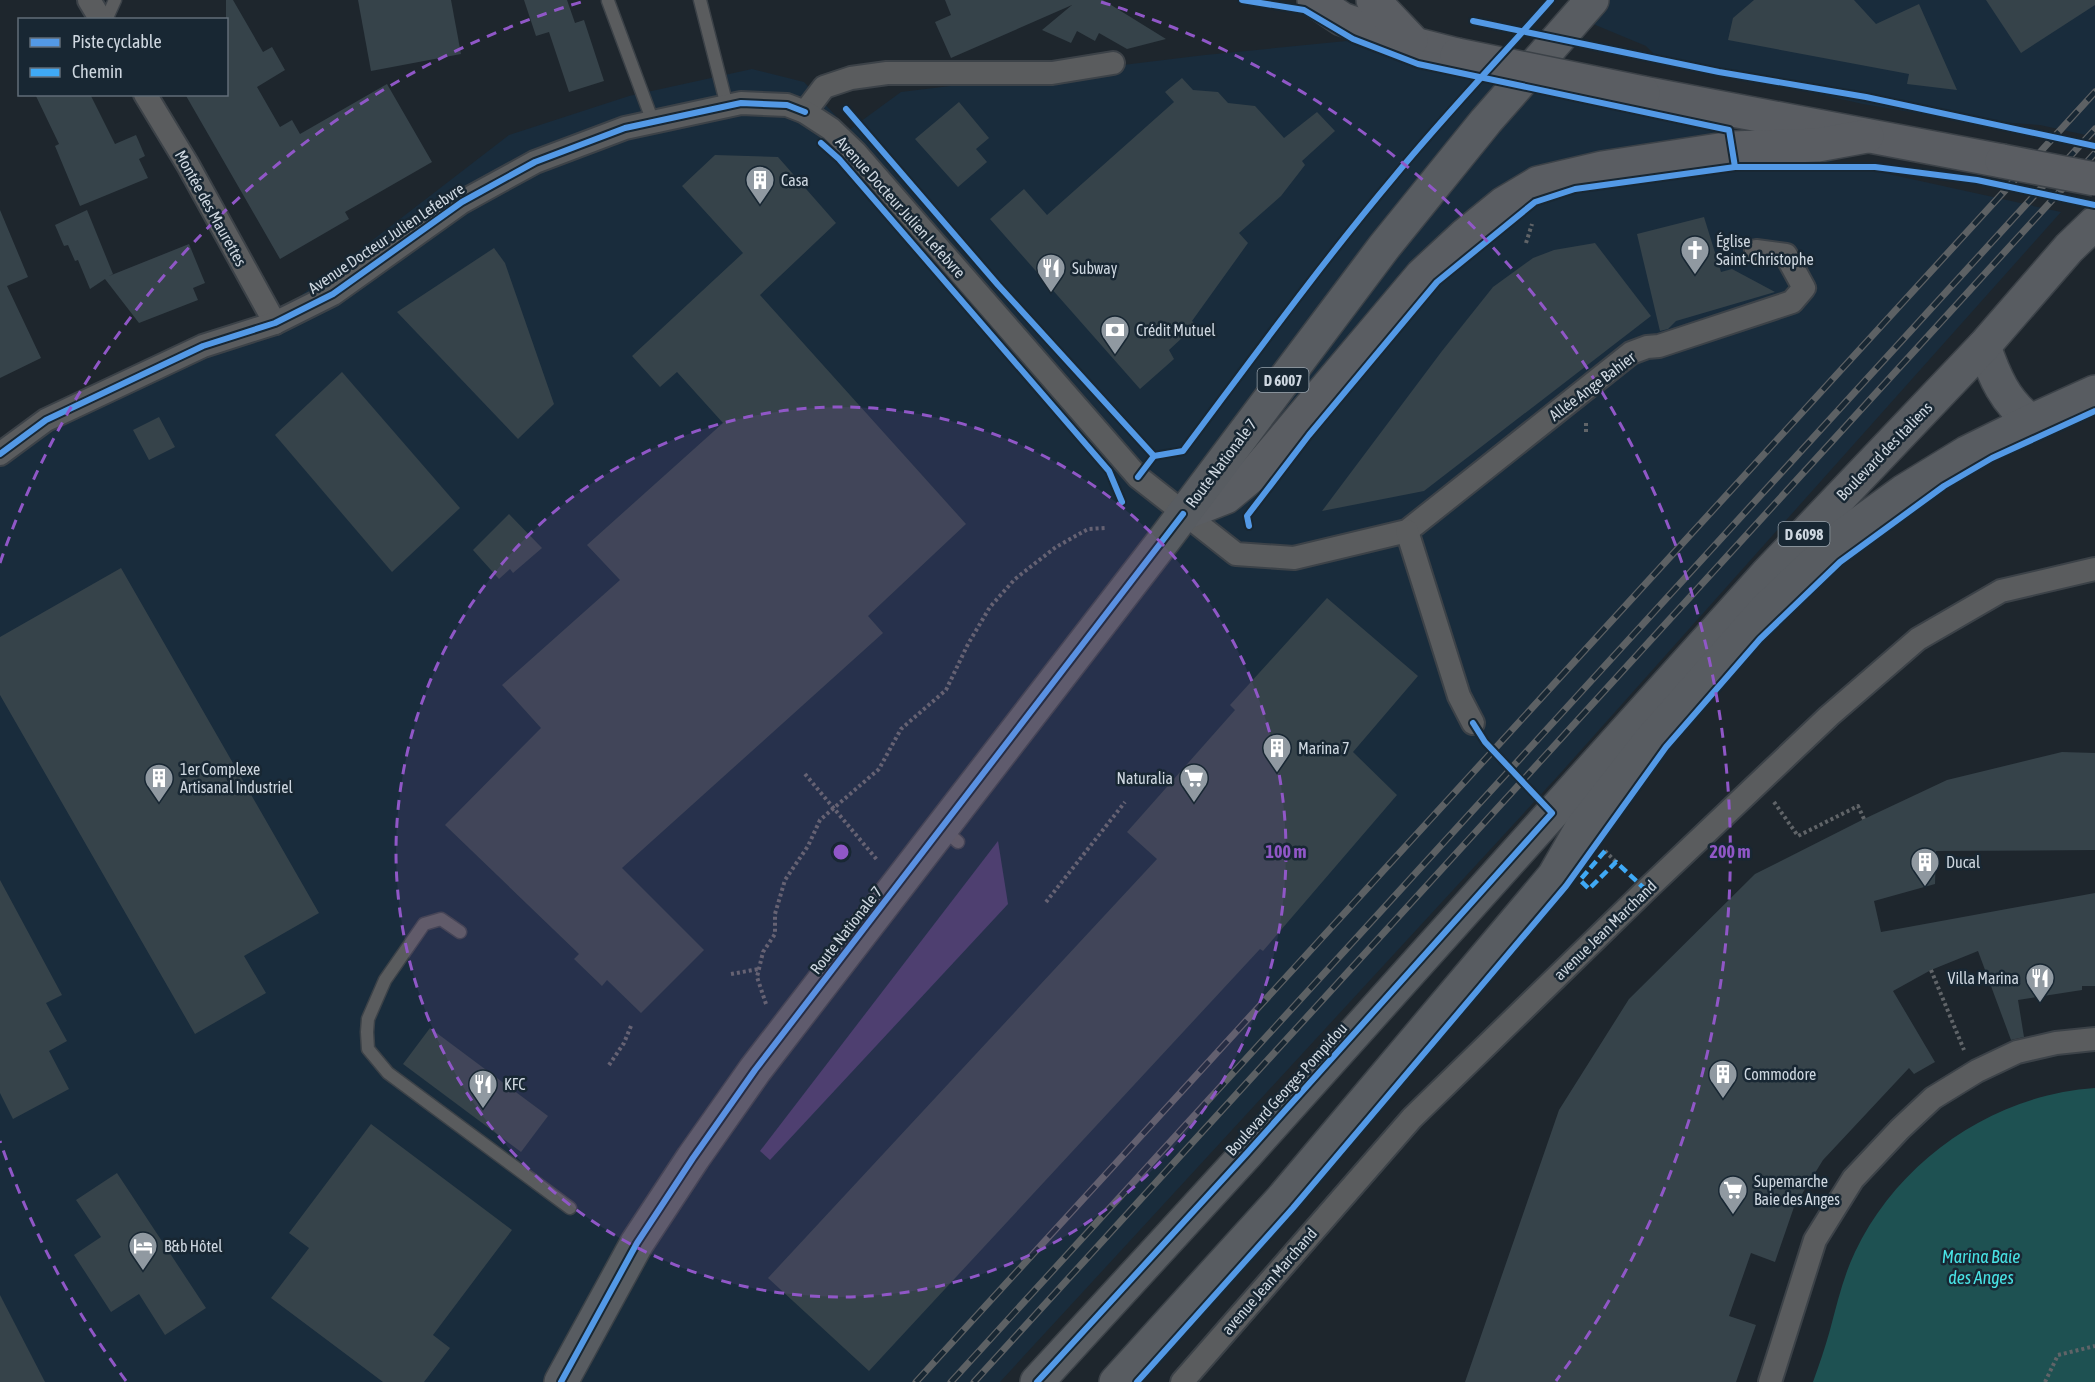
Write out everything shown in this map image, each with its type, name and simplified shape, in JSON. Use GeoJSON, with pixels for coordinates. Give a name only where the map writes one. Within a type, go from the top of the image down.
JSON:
{"type":"FeatureCollection","features":[{"type":"Feature","properties":{"kind":"main road"},"geometry":{"type":"LineString","coordinates":[[1314,0],[1342,19],[1414,44],[1457,55],[1643,93],[2095,179]]}},
{"type":"Feature","properties":{"kind":"main road"},"geometry":{"type":"LineString","coordinates":[[1372,0],[1414,44]]}},
{"type":"Feature","properties":{"kind":"main road","name":"Route Nationale 7"},"geometry":{"type":"LineString","coordinates":[[561,1382],[637,1243],[755,1070],[950,835],[1183,514],[1384,247],[1486,121],[1592,0]]}},
{"type":"Feature","properties":{"kind":"main road"},"geometry":{"type":"LineString","coordinates":[[1183,514],[1226,497],[1255,473],[1422,275],[1503,204],[1538,183],[1602,168],[1732,148],[1818,145],[1867,136]]}},
{"type":"Feature","properties":{"kind":"main road","name":"Boulevard des Italiens"},"geometry":{"type":"LineString","coordinates":[[1552,813],[1766,575],[1984,346],[2069,248],[2095,223]]}},
{"type":"Feature","properties":{"kind":"main road"},"geometry":{"type":"LineString","coordinates":[[1984,346],[1995,380],[2016,410],[2031,421]]}},
{"type":"Feature","properties":{"kind":"main road","name":"Boulevard des Italiens"},"geometry":{"type":"LineString","coordinates":[[1116,1382],[1290,1190],[1554,876],[1581,829],[1649,742],[1766,609],[1845,534],[1904,491],[1957,458],[2095,392]]}},
{"type":"Feature","properties":{"kind":"main road","name":"Boulevard Georges Pompidou"},"geometry":{"type":"LineString","coordinates":[[1037,1382],[1058,1367],[1552,813]]}},
{"type":"Feature","properties":{"kind":"street"},"geometry":{"type":"LineString","coordinates":[[89,0],[99,18]]}},
{"type":"Feature","properties":{"kind":"street"},"geometry":{"type":"LineString","coordinates":[[805,112],[825,87],[851,78],[887,73],[1052,73],[1113,63]]}},
{"type":"Feature","properties":{"kind":"street","name":"Montée des Maurettes"},"geometry":{"type":"LineString","coordinates":[[146,96],[188,165],[275,323]]}},
{"type":"Feature","properties":{"kind":"street","name":"Avenue Docteur Julien Lefebvre"},"geometry":{"type":"LineString","coordinates":[[0,454],[46,420],[203,346],[275,323],[333,294],[462,202],[535,162],[625,128],[741,103],[787,105],[805,112],[831,129],[856,153],[1138,477],[1236,554],[1294,558],[1407,531]]}},
{"type":"Feature","properties":{"kind":"street","name":"Allée Ange Bahier"},"geometry":{"type":"LineString","coordinates":[[1407,531],[1631,353],[1792,302],[1804,288],[1786,255],[1756,251]]}},
{"type":"Feature","properties":{"kind":"street"},"geometry":{"type":"LineString","coordinates":[[1407,531],[1459,696],[1473,723]]}},
{"type":"Feature","properties":{"kind":"street","name":"avenue Jean Marchand"},"geometry":{"type":"LineString","coordinates":[[1182,1382],[1412,1118],[1829,716],[1918,639],[2001,591],[2095,569]]}},
{"type":"Feature","properties":{"kind":"street"},"geometry":{"type":"LineString","coordinates":[[1770,1382],[1815,1240],[1853,1179],[1899,1129],[1933,1098],[1977,1071],[2017,1052],[2056,1043],[2095,1039]]}},
{"type":"Feature","properties":{"kind":"lane"},"geometry":{"type":"LineString","coordinates":[[107,18],[115,0]]}},
{"type":"Feature","properties":{"kind":"lane"},"geometry":{"type":"LineString","coordinates":[[700,0],[727,106]]}},
{"type":"Feature","properties":{"kind":"lane"},"geometry":{"type":"LineString","coordinates":[[608,1],[653,122]]}},
{"type":"Feature","properties":{"kind":"lane"},"geometry":{"type":"LineString","coordinates":[[460,932],[441,919],[424,924],[385,980],[368,1019],[368,1049],[388,1073],[570,1208]]}},
{"type":"Feature","properties":{"kind":"path"},"geometry":{"type":"LineString","coordinates":[[768,1010],[757,976],[764,952],[775,934],[775,914],[785,880],[808,846],[820,820],[879,769],[901,729],[946,690],[968,644],[990,607],[1015,579],[1056,547],[1088,529],[1104,528]]}},
{"type":"Feature","properties":{"kind":"path"},"geometry":{"type":"LineString","coordinates":[[805,774],[882,866]]}},
{"type":"Feature","properties":{"kind":"path"},"geometry":{"type":"LineString","coordinates":[[1760,782],[1798,836],[1858,806],[1864,819]]}},
{"type":"Feature","properties":{"kind":"path"},"geometry":{"type":"LineString","coordinates":[[1046,902],[1125,802]]}},
{"type":"Feature","properties":{"kind":"path"},"geometry":{"type":"LineString","coordinates":[[1605,851],[1616,862]]}},
{"type":"Feature","properties":{"kind":"path"},"geometry":{"type":"LineString","coordinates":[[731,974],[759,969]]}},
{"type":"Feature","properties":{"kind":"path"},"geometry":{"type":"LineString","coordinates":[[1931,970],[1961,1045]]}},
{"type":"Feature","properties":{"kind":"path"},"geometry":{"type":"LineString","coordinates":[[609,1065],[624,1043],[631,1026]]}},
{"type":"Feature","properties":{"kind":"path"},"geometry":{"type":"LineString","coordinates":[[2045,1382],[2058,1355],[2095,1346]]}},
{"type":"Feature","properties":{"kind":"shaded area"},"geometry":{"type":"Polygon","coordinates":[[[1573,0],[2095,0],[2095,137],[2040,125],[1953,119],[1863,104],[1658,58],[1646,46],[1569,14],[1573,0]]]}},
{"type":"Feature","properties":{"kind":"shaded area"},"geometry":{"type":"Polygon","coordinates":[[[1428,33],[1756,145],[2061,212],[1557,777],[1000,1382],[0,1382],[0,449],[278,313],[509,135],[629,96],[752,69],[804,82],[849,130],[901,92],[1205,55],[1428,33]]]}},
{"type":"Feature","properties":{"kind":"shaded area"},"geometry":{"type":"Polygon","coordinates":[[[998,841],[1008,904],[770,1160],[760,1151],[998,841]]]}},
{"type":"Feature","properties":{"kind":"water","name":"Marina Baie des Anges"},"geometry":{"type":"Polygon","coordinates":[[[2095,1088],[2095,1382],[1813,1382],[1851,1261],[1874,1219],[1897,1189],[1923,1162],[1953,1138],[1986,1119],[2021,1104],[2057,1093],[2095,1088]]]}},
{"type":"Feature","properties":{"kind":"building"},"geometry":{"type":"Polygon","coordinates":[[[226,0],[233,0],[263,52],[272,47],[285,70],[257,87],[280,127],[292,120],[300,134],[387,84],[432,162],[345,212],[349,219],[280,259],[186,96],[228,96],[228,18],[226,18],[226,0]]]}},
{"type":"Feature","properties":{"kind":"building"},"geometry":{"type":"Polygon","coordinates":[[[358,0],[451,0],[461,54],[371,71],[358,0]]]}},
{"type":"Feature","properties":{"kind":"building"},"geometry":{"type":"Polygon","coordinates":[[[524,0],[567,0],[575,23],[584,20],[604,81],[569,92],[549,32],[536,36],[524,0]]]}},
{"type":"Feature","properties":{"kind":"building"},"geometry":{"type":"Polygon","coordinates":[[[945,0],[1103,0],[1166,39],[1127,49],[1099,33],[1095,41],[1077,31],[1071,43],[1042,30],[1072,5],[951,58],[935,22],[951,15],[945,0]]]}},
{"type":"Feature","properties":{"kind":"building"},"geometry":{"type":"Polygon","coordinates":[[[1754,0],[1854,0],[1876,24],[1919,4],[1957,90],[1907,84],[1909,74],[1728,40],[1733,18],[1754,0]]]}},
{"type":"Feature","properties":{"kind":"building"},"geometry":{"type":"Polygon","coordinates":[[[1986,0],[2095,0],[2095,5],[2021,53],[1986,0]]]}},
{"type":"Feature","properties":{"kind":"building"},"geometry":{"type":"Polygon","coordinates":[[[1182,78],[1193,90],[1218,92],[1228,103],[1255,106],[1284,138],[1317,112],[1335,131],[1302,161],[1305,165],[1281,196],[1239,233],[1248,243],[1192,321],[1196,325],[1169,350],[1174,359],[1140,389],[990,219],[1024,189],[1047,215],[1174,102],[1165,92],[1182,78]]]}},
{"type":"Feature","properties":{"kind":"building"},"geometry":{"type":"Polygon","coordinates":[[[36,96],[91,96],[115,144],[136,135],[145,156],[139,159],[148,178],[80,206],[55,146],[59,144],[36,96]]]}},
{"type":"Feature","properties":{"kind":"building"},"geometry":{"type":"Polygon","coordinates":[[[959,102],[989,138],[976,149],[987,162],[958,187],[915,139],[959,102]]]}},
{"type":"Feature","properties":{"kind":"building"},"geometry":{"type":"Polygon","coordinates":[[[715,155],[778,157],[836,223],[760,295],[966,524],[868,616],[883,633],[622,868],[704,950],[641,1013],[607,980],[602,986],[574,959],[579,954],[445,825],[541,728],[502,685],[620,580],[587,545],[723,423],[677,372],[660,387],[632,356],[743,253],[682,186],[715,155]]]}},
{"type":"Feature","properties":{"kind":"building"},"geometry":{"type":"Polygon","coordinates":[[[0,210],[28,277],[7,286],[41,358],[0,378],[0,210]]]}},
{"type":"Feature","properties":{"kind":"building"},"geometry":{"type":"Polygon","coordinates":[[[87,210],[113,274],[109,276],[189,244],[205,283],[193,288],[198,300],[139,323],[105,279],[90,289],[78,260],[75,261],[68,245],[64,246],[55,225],[87,210]]]}},
{"type":"Feature","properties":{"kind":"building","name":"Église Saint-Christophe"},"geometry":{"type":"Polygon","coordinates":[[[1704,217],[1721,272],[1732,269],[1775,292],[1676,321],[1668,329],[1660,331],[1637,234],[1704,217]]]}},
{"type":"Feature","properties":{"kind":"building"},"geometry":{"type":"Polygon","coordinates":[[[1595,243],[1651,316],[1424,491],[1322,511],[1493,287],[1533,258],[1554,250],[1595,243]]]}},
{"type":"Feature","properties":{"kind":"building"},"geometry":{"type":"Polygon","coordinates":[[[494,248],[505,263],[554,404],[518,439],[397,312],[494,248]]]}},
{"type":"Feature","properties":{"kind":"building"},"geometry":{"type":"Polygon","coordinates":[[[342,372],[460,508],[392,572],[275,435],[342,372]]]}},
{"type":"Feature","properties":{"kind":"building"},"geometry":{"type":"Polygon","coordinates":[[[159,417],[175,447],[149,460],[133,430],[159,417]]]}},
{"type":"Feature","properties":{"kind":"building"},"geometry":{"type":"Polygon","coordinates":[[[509,514],[542,548],[513,573],[510,569],[499,579],[473,550],[509,514]]]}},
{"type":"Feature","properties":{"kind":"building","name":"1er Complexe Artisanal Industriel"},"geometry":{"type":"Polygon","coordinates":[[[121,568],[319,913],[244,956],[266,993],[195,1034],[0,695],[0,637],[121,568]]]}},
{"type":"Feature","properties":{"kind":"building"},"geometry":{"type":"Polygon","coordinates":[[[1327,598],[1418,676],[1353,752],[1397,795],[1263,951],[1260,949],[869,1371],[768,1278],[1157,859],[1127,832],[1235,710],[1230,705],[1327,598]]]}},
{"type":"Feature","properties":{"kind":"building","name":"Commodore"},"geometry":{"type":"Polygon","coordinates":[[[2062,752],[2095,753],[2095,850],[1936,851],[1935,884],[1874,901],[1881,932],[2095,893],[2095,986],[2082,986],[2082,990],[2018,1000],[2024,1037],[2011,1040],[1978,951],[1931,970],[1893,991],[1935,1062],[1914,1074],[1909,1068],[1823,1160],[1794,1207],[1775,1262],[1751,1253],[1729,1316],[1756,1325],[1736,1382],[1465,1382],[1559,1110],[1629,999],[1755,874],[1947,780],[2062,752]]]}},
{"type":"Feature","properties":{"kind":"building"},"geometry":{"type":"Polygon","coordinates":[[[0,880],[62,995],[46,1003],[67,1041],[49,1051],[69,1089],[13,1119],[0,1093],[0,880]]]}},
{"type":"Feature","properties":{"kind":"building"},"geometry":{"type":"Polygon","coordinates":[[[430,1028],[548,1116],[521,1152],[403,1064],[430,1028]]]}},
{"type":"Feature","properties":{"kind":"building"},"geometry":{"type":"Polygon","coordinates":[[[371,1124],[512,1230],[433,1335],[450,1348],[424,1382],[383,1382],[271,1298],[309,1248],[289,1233],[371,1124]]]}},
{"type":"Feature","properties":{"kind":"building"},"geometry":{"type":"Polygon","coordinates":[[[117,1173],[206,1308],[165,1335],[139,1294],[111,1312],[74,1255],[101,1237],[76,1200],[117,1173]]]}},
{"type":"Feature","properties":{"kind":"building"},"geometry":{"type":"Polygon","coordinates":[[[0,1295],[45,1382],[0,1382],[0,1295]]]}},
{"type":"Feature","properties":{"kind":"railway"},"geometry":{"type":"LineString","coordinates":[[916,1382],[2095,92]]}},
{"type":"Feature","properties":{"kind":"railway"},"geometry":{"type":"LineString","coordinates":[[951,1382],[2095,129]]}},
{"type":"Feature","properties":{"kind":"railway"},"geometry":{"type":"LineString","coordinates":[[974,1382],[2095,153]]}},
{"type":"Feature","properties":{"kind":"marked path"},"geometry":{"type":"LineString","coordinates":[[1605,851],[1580,880],[1589,889],[1616,862],[1646,890]]}},
{"type":"Feature","properties":{"kind":"cycle path"},"geometry":{"type":"LineString","coordinates":[[1242,0],[1304,10],[1353,39],[1418,64],[1729,130],[1735,167]]}},
{"type":"Feature","properties":{"kind":"cycle path"},"geometry":{"type":"LineString","coordinates":[[1138,477],[1154,456],[1183,451],[1367,210],[1432,132],[1551,0]]}},
{"type":"Feature","properties":{"kind":"cycle path"},"geometry":{"type":"LineString","coordinates":[[1473,21],[1719,72],[1866,97],[2095,146]]}},
{"type":"Feature","properties":{"kind":"cycle path"},"geometry":{"type":"LineString","coordinates":[[0,454],[46,420],[203,346],[275,323],[333,294],[462,202],[535,162],[625,128],[741,103],[787,105],[805,112]]}},
{"type":"Feature","properties":{"kind":"cycle path"},"geometry":{"type":"LineString","coordinates":[[846,109],[998,285],[1154,456]]}},
{"type":"Feature","properties":{"kind":"cycle path"},"geometry":{"type":"LineString","coordinates":[[821,143],[839,159],[1109,471],[1122,502]]}},
{"type":"Feature","properties":{"kind":"cycle path"},"geometry":{"type":"LineString","coordinates":[[1249,526],[1247,516],[1309,435],[1437,282],[1535,202],[1575,189],[1735,167],[1875,167],[1977,180],[2095,205]]}},
{"type":"Feature","properties":{"kind":"cycle path"},"geometry":{"type":"LineString","coordinates":[[1137,1382],[1293,1208],[1566,886],[1666,747],[1760,639],[1840,562],[1944,486],[1992,458],[2095,411]]}},
{"type":"Feature","properties":{"kind":"cycle path"},"geometry":{"type":"LineString","coordinates":[[561,1382],[637,1243],[755,1070],[1183,514]]}},
{"type":"Feature","properties":{"kind":"cycle path"},"geometry":{"type":"LineString","coordinates":[[1037,1382],[1247,1153],[1552,813],[1485,742],[1473,723]]}},
{"type":"Feature","properties":{"kind":"place","name":"Casa"},"geometry":{"type":"Point","coordinates":[760,206]}},
{"type":"Feature","properties":{"kind":"place","name":"Église Saint-Christophe"},"geometry":{"type":"Point","coordinates":[1695,276]}},
{"type":"Feature","properties":{"kind":"place","name":"Subway"},"geometry":{"type":"Point","coordinates":[1051,294]}},
{"type":"Feature","properties":{"kind":"place","name":"Crédit Mutuel"},"geometry":{"type":"Point","coordinates":[1115,356]}},
{"type":"Feature","properties":{"kind":"place","name":"Marina 7"},"geometry":{"type":"Point","coordinates":[1277,774]}},
{"type":"Feature","properties":{"kind":"place","name":"1er Complexe Artisanal Industriel"},"geometry":{"type":"Point","coordinates":[159,804]}},
{"type":"Feature","properties":{"kind":"place","name":"Naturalia"},"geometry":{"type":"Point","coordinates":[1194,804]}},
{"type":"Feature","properties":{"kind":"place","name":"Ducal"},"geometry":{"type":"Point","coordinates":[1925,888]}},
{"type":"Feature","properties":{"kind":"place","name":"Villa Marina"},"geometry":{"type":"Point","coordinates":[2040,1004]}},
{"type":"Feature","properties":{"kind":"place","name":"Commodore"},"geometry":{"type":"Point","coordinates":[1723,1100]}},
{"type":"Feature","properties":{"kind":"place","name":"KFC"},"geometry":{"type":"Point","coordinates":[483,1110]}},
{"type":"Feature","properties":{"kind":"place","name":"Supemarche Baie des Anges"},"geometry":{"type":"Point","coordinates":[1733,1216]}},
{"type":"Feature","properties":{"kind":"place","name":"B&b Hôtel"},"geometry":{"type":"Point","coordinates":[143,1272]}}]}
